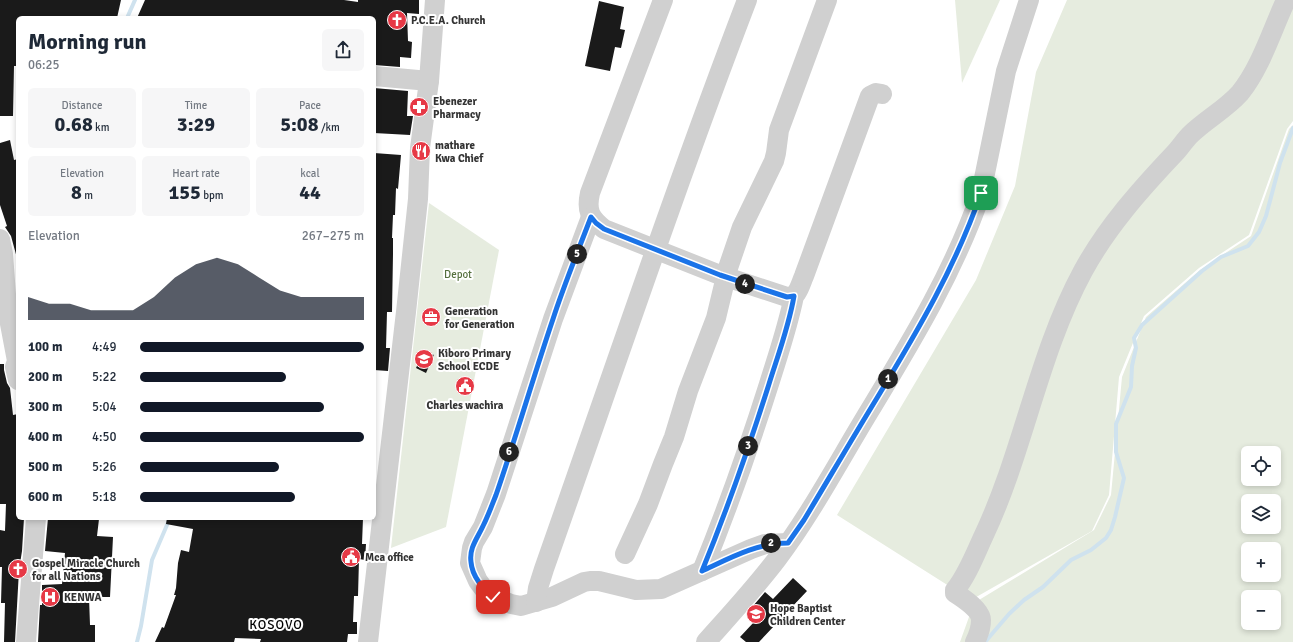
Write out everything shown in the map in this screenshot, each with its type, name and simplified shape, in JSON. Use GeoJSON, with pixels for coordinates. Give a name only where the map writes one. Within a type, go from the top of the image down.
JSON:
{"type":"FeatureCollection","features":[{"type":"Feature","properties":{"kind":"street"},"geometry":{"type":"LineString","coordinates":[[368,642],[418,199],[420,148],[429,81],[435,0]]}},
{"type":"Feature","properties":{"kind":"street"},"geometry":{"type":"LineString","coordinates":[[663,0],[612,138],[594,182],[588,205],[591,217],[604,229],[656,250],[726,277],[787,297],[794,296]]}},
{"type":"Feature","properties":{"kind":"street"},"geometry":{"type":"LineString","coordinates":[[536,602],[538,588],[544,569],[656,250],[748,0]]}},
{"type":"Feature","properties":{"kind":"street"},"geometry":{"type":"LineString","coordinates":[[625,554],[655,488],[674,437],[688,391],[716,318],[728,268],[742,227],[774,161],[779,130],[827,0]]}},
{"type":"Feature","properties":{"kind":"street"},"geometry":{"type":"LineString","coordinates":[[706,642],[777,559],[804,520],[916,334],[951,267],[981,193],[1006,72],[1029,0]]}},
{"type":"Feature","properties":{"kind":"street"},"geometry":{"type":"LineString","coordinates":[[975,642],[982,619],[973,606],[963,597],[955,593],[954,590],[958,586],[972,560],[996,510],[1062,312],[1097,247],[1131,200],[1190,135],[1240,93],[1259,61],[1286,0]]}},
{"type":"Feature","properties":{"kind":"street"},"geometry":{"type":"LineString","coordinates":[[376,76],[429,81]]}},
{"type":"Feature","properties":{"kind":"street"},"geometry":{"type":"LineString","coordinates":[[702,571],[750,440],[785,335],[794,296],[804,276],[870,96],[876,93],[882,94]]}},
{"type":"Feature","properties":{"kind":"street"},"geometry":{"type":"LineString","coordinates":[[591,217],[553,319],[496,494],[483,527],[472,548],[470,563],[478,581],[493,597],[521,606],[561,594],[584,582],[599,581],[615,584],[627,589],[661,589],[758,547],[776,543],[788,543]]}},
{"type":"Feature","properties":{"kind":"street"},"geometry":{"type":"LineString","coordinates":[[0,239],[3,254],[12,369]]}},
{"type":"Feature","properties":{"kind":"street"},"geometry":{"type":"LineString","coordinates":[[26,642],[36,520]]}},
{"type":"Feature","properties":{"kind":"green space"},"geometry":{"type":"Polygon","coordinates":[[[955,0],[1000,0],[962,83],[955,0]]]}},
{"type":"Feature","properties":{"kind":"green space"},"geometry":{"type":"Polygon","coordinates":[[[1067,0],[1293,0],[1293,121],[1287,129],[1249,235],[1199,268],[1144,316],[1119,377],[1109,495],[1092,531],[971,600],[837,515],[976,280],[1015,186],[1036,72],[1067,0]]]}},
{"type":"Feature","properties":{"kind":"green space"},"geometry":{"type":"Polygon","coordinates":[[[1293,125],[1293,642],[960,642],[974,603],[1094,530],[1111,495],[1122,377],[1146,317],[1200,270],[1251,236],[1289,129],[1293,125]]]}},
{"type":"Feature","properties":{"kind":"green space","name":"Depot"},"geometry":{"type":"Polygon","coordinates":[[[429,203],[499,250],[446,527],[391,548],[429,203]]]}},
{"type":"Feature","properties":{"kind":"building"},"geometry":{"type":"Polygon","coordinates":[[[0,0],[121,0],[117,16],[16,16],[16,66],[14,66],[13,116],[0,116],[0,0]]]}},
{"type":"Feature","properties":{"kind":"building"},"geometry":{"type":"Polygon","coordinates":[[[145,0],[344,0],[358,2],[358,0],[419,0],[419,14],[407,13],[408,41],[412,42],[411,58],[400,57],[400,67],[376,65],[376,16],[138,16],[145,0]]]}},
{"type":"Feature","properties":{"kind":"building"},"geometry":{"type":"Polygon","coordinates":[[[599,1],[624,7],[620,29],[625,30],[621,48],[615,47],[610,71],[585,66],[599,1]]]}},
{"type":"Feature","properties":{"kind":"building"},"geometry":{"type":"Polygon","coordinates":[[[376,88],[408,91],[407,116],[413,116],[410,135],[376,133],[376,88]]]}},
{"type":"Feature","properties":{"kind":"building"},"geometry":{"type":"Polygon","coordinates":[[[10,140],[14,160],[16,160],[16,254],[11,236],[5,227],[7,226],[0,205],[0,143],[10,140]]]}},
{"type":"Feature","properties":{"kind":"building"},"geometry":{"type":"Polygon","coordinates":[[[376,153],[401,155],[398,189],[396,188],[395,215],[393,215],[392,312],[387,312],[386,348],[390,348],[388,371],[376,370],[376,153]]]}},
{"type":"Feature","properties":{"kind":"building"},"geometry":{"type":"Polygon","coordinates":[[[424,351],[434,355],[426,373],[416,368],[424,351]]]}},
{"type":"Feature","properties":{"kind":"building"},"geometry":{"type":"Polygon","coordinates":[[[0,364],[4,364],[7,383],[10,388],[13,415],[16,414],[16,520],[24,520],[19,570],[15,642],[4,642],[5,603],[1,603],[2,567],[0,567],[0,530],[5,531],[6,504],[0,504],[0,364]]]}},
{"type":"Feature","properties":{"kind":"building"},"geometry":{"type":"Polygon","coordinates":[[[48,520],[99,520],[97,536],[113,537],[110,597],[89,597],[90,625],[95,625],[95,642],[38,642],[40,605],[42,605],[42,585],[62,584],[65,553],[45,551],[48,520]]]}},
{"type":"Feature","properties":{"kind":"building"},"geometry":{"type":"Polygon","coordinates":[[[167,520],[363,520],[362,544],[366,544],[365,560],[359,559],[358,596],[354,596],[353,622],[357,622],[357,634],[348,634],[347,642],[260,642],[261,639],[235,638],[234,642],[155,642],[162,627],[164,628],[176,595],[174,595],[181,550],[189,552],[193,529],[166,524],[167,520]]]}},
{"type":"Feature","properties":{"kind":"building"},"geometry":{"type":"Polygon","coordinates":[[[793,578],[807,591],[759,642],[746,642],[740,637],[754,622],[746,614],[765,592],[773,599],[793,578]]]}},
{"type":"Feature","properties":{"kind":"waterway"},"geometry":{"type":"LineString","coordinates":[[128,16],[135,0]]}},
{"type":"Feature","properties":{"kind":"waterway"},"geometry":{"type":"LineString","coordinates":[[985,642],[1009,614],[1024,600],[1043,587],[1071,560],[1091,550],[1106,538],[1111,530],[1124,478],[1116,452],[1116,424],[1131,387],[1132,366],[1136,348],[1134,338],[1142,325],[1202,271],[1221,257],[1248,246],[1259,232],[1266,216],[1280,163],[1293,128]]}},
{"type":"Feature","properties":{"kind":"waterway"},"geometry":{"type":"LineString","coordinates":[[137,642],[152,560],[169,520]]}},
{"type":"Feature","properties":{"kind":"place","name":"P.C.E.A. Church"},"geometry":{"type":"Point","coordinates":[397,20]}},
{"type":"Feature","properties":{"kind":"place","name":"Ebenezer Pharmacy"},"geometry":{"type":"Point","coordinates":[419,107]}},
{"type":"Feature","properties":{"kind":"place","name":"mathare Kwa Chief"},"geometry":{"type":"Point","coordinates":[421,151]}},
{"type":"Feature","properties":{"kind":"place","name":"Generation for Generation"},"geometry":{"type":"Point","coordinates":[431,317]}},
{"type":"Feature","properties":{"kind":"place","name":"Kiboro Primary School ECDE"},"geometry":{"type":"Point","coordinates":[424,359]}},
{"type":"Feature","properties":{"kind":"place","name":"Charles wachira"},"geometry":{"type":"Point","coordinates":[465,386]}},
{"type":"Feature","properties":{"kind":"place","name":"Mca office"},"geometry":{"type":"Point","coordinates":[351,557]}},
{"type":"Feature","properties":{"kind":"place","name":"Gospel Miracle Church for all Nations"},"geometry":{"type":"Point","coordinates":[18,569]}},
{"type":"Feature","properties":{"kind":"place","name":"KENWA"},"geometry":{"type":"Point","coordinates":[50,597]}},
{"type":"Feature","properties":{"kind":"place","name":"Hope Baptist Children Center"},"geometry":{"type":"Point","coordinates":[756,614]}},
{"type":"Feature","properties":{"kind":"district","name":"KOSOVO"},"geometry":{"type":"Point","coordinates":[276,624]}},
{"type":"Feature","properties":{"kind":"route"},"geometry":{"type":"LineString","coordinates":[[493,597],[478,581],[473,572],[470,563],[472,548],[490,511],[553,319],[591,217],[604,229],[682,261],[745,284],[787,297],[794,296],[785,335],[763,402],[702,571],[765,544],[788,543],[804,520],[916,334],[951,267],[981,193]]}}]}
